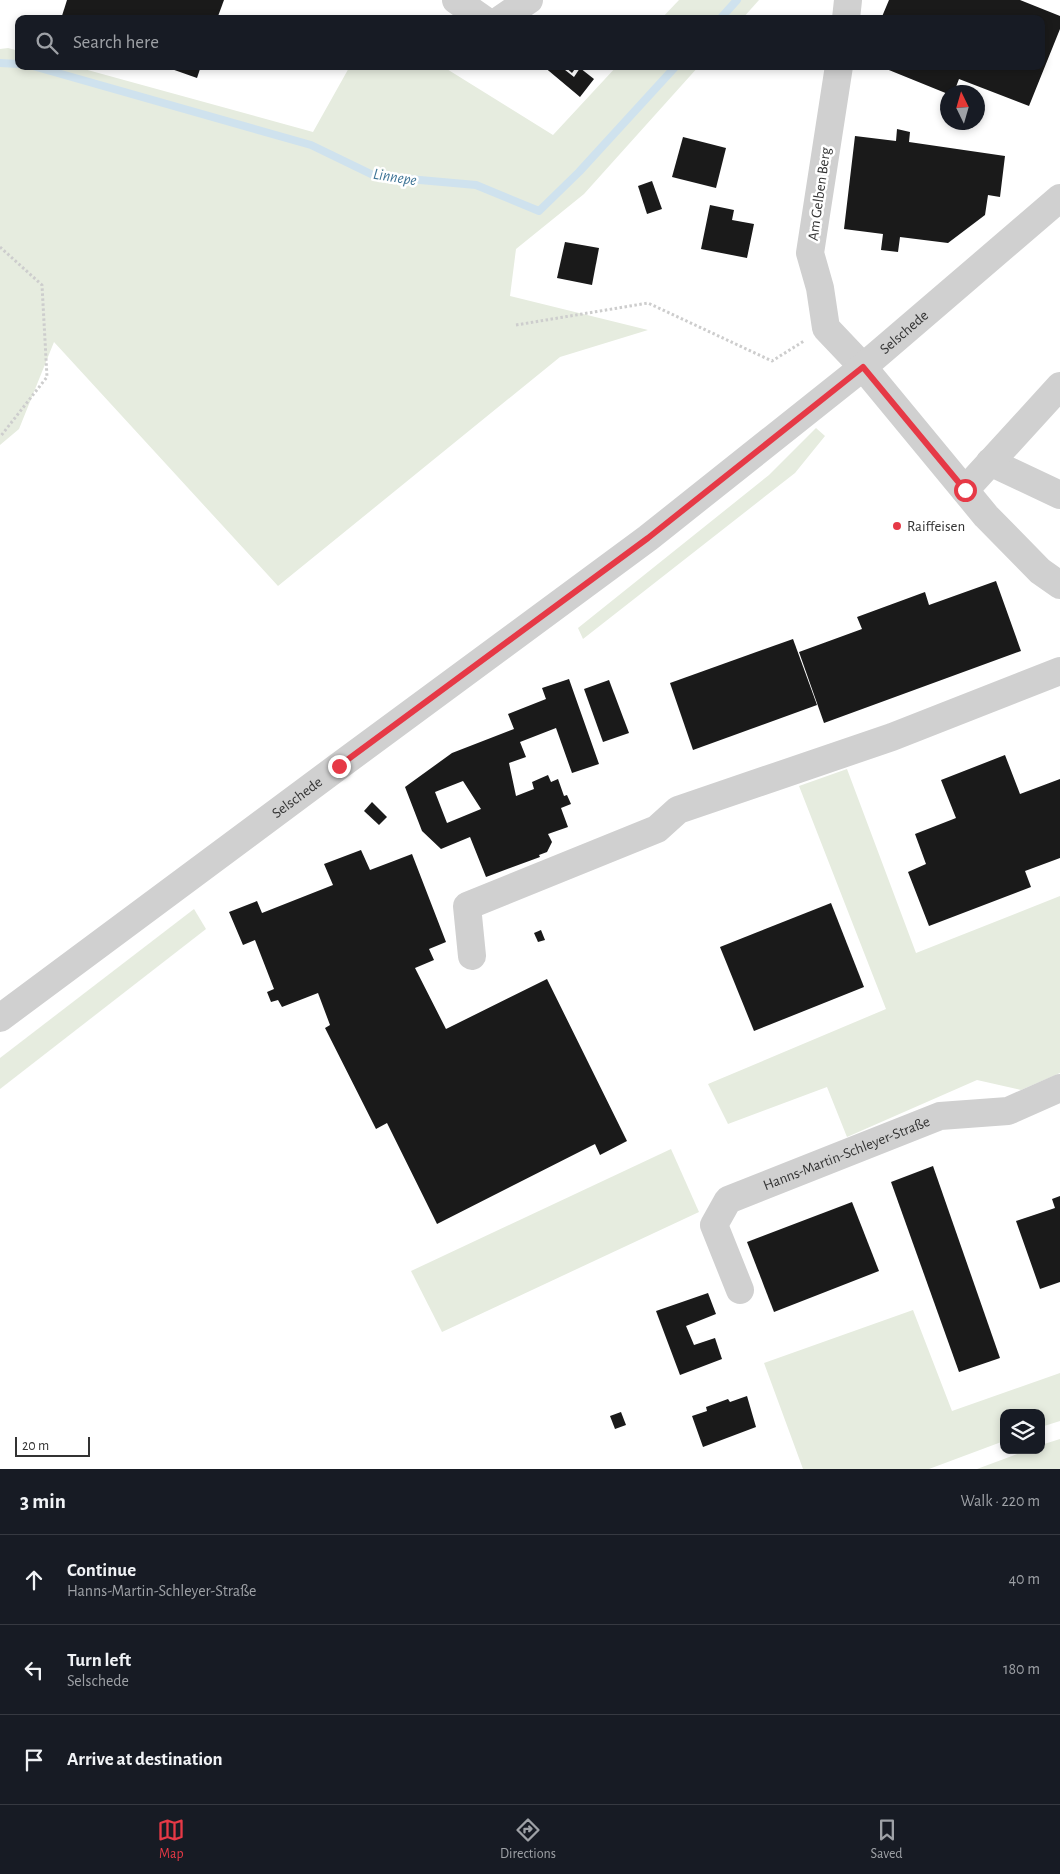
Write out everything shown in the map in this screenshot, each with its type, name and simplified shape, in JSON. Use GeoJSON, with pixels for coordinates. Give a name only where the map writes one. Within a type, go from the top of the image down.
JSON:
{"type":"FeatureCollection","features":[{"type":"Feature","properties":{"kind":"street"},"geometry":{"type":"LineString","coordinates":[[456,0],[477,15]]}},
{"type":"Feature","properties":{"kind":"street"},"geometry":{"type":"LineString","coordinates":[[507,15],[529,0]]}},
{"type":"Feature","properties":{"kind":"street"},"geometry":{"type":"LineString","coordinates":[[846,15],[848,0]]}},
{"type":"Feature","properties":{"kind":"street","name":"Am Gelben Berg"},"geometry":{"type":"LineString","coordinates":[[826,328],[820,288],[810,253],[838,70]]}},
{"type":"Feature","properties":{"kind":"street","name":"Selschede"},"geometry":{"type":"LineString","coordinates":[[0,1018],[648,538],[863,367],[1060,198]]}},
{"type":"Feature","properties":{"kind":"street"},"geometry":{"type":"LineString","coordinates":[[826,328],[863,367],[986,516],[1040,571],[1060,585]]}},
{"type":"Feature","properties":{"kind":"street"},"geometry":{"type":"LineString","coordinates":[[965,490],[1060,386]]}},
{"type":"Feature","properties":{"kind":"street"},"geometry":{"type":"LineString","coordinates":[[990,462],[1060,495]]}},
{"type":"Feature","properties":{"kind":"street"},"geometry":{"type":"LineString","coordinates":[[472,956],[467,906],[657,829],[678,810],[892,737],[1060,671]]}},
{"type":"Feature","properties":{"kind":"street","name":"Hanns-Martin-Schleyer-Straße"},"geometry":{"type":"LineString","coordinates":[[740,1290],[714,1225],[728,1200],[940,1116],[1008,1111],[1060,1088]]}},
{"type":"Feature","properties":{"kind":"path"},"geometry":{"type":"LineString","coordinates":[[0,247],[42,285],[47,377],[0,437]]}},
{"type":"Feature","properties":{"kind":"path"},"geometry":{"type":"LineString","coordinates":[[516,326],[648,304],[772,361],[826,328]]}},
{"type":"Feature","properties":{"kind":"shaded area"},"geometry":{"type":"Polygon","coordinates":[[[679,0],[759,0],[746,15],[665,15],[679,0]]]}},
{"type":"Feature","properties":{"kind":"shaded area"},"geometry":{"type":"Polygon","coordinates":[[[0,49],[15,50],[15,70],[88,70],[313,132],[348,70],[448,70],[553,135],[613,70],[695,70],[584,194],[516,249],[510,296],[648,330],[560,357],[278,586],[54,342],[19,429],[0,445],[0,49]]]}},
{"type":"Feature","properties":{"kind":"shaded area"},"geometry":{"type":"Polygon","coordinates":[[[816,428],[825,436],[795,473],[583,639],[578,628],[769,475],[816,428]]]}},
{"type":"Feature","properties":{"kind":"shaded area"},"geometry":{"type":"Polygon","coordinates":[[[847,769],[916,953],[1060,896],[1060,1073],[1021,1090],[977,1080],[847,1137],[827,1087],[728,1124],[708,1084],[886,1009],[799,786],[847,769]]]}},
{"type":"Feature","properties":{"kind":"shaded area"},"geometry":{"type":"Polygon","coordinates":[[[194,909],[206,929],[0,1089],[0,1058],[194,909]]]}},
{"type":"Feature","properties":{"kind":"shaded area"},"geometry":{"type":"Polygon","coordinates":[[[671,1149],[699,1212],[442,1332],[411,1271],[671,1149]]]}},
{"type":"Feature","properties":{"kind":"shaded area"},"geometry":{"type":"Polygon","coordinates":[[[913,1310],[952,1411],[1060,1373],[1060,1421],[1045,1426],[1045,1409],[1000,1409],[1000,1442],[929,1469],[803,1469],[764,1363],[913,1310]]]}},
{"type":"Feature","properties":{"kind":"shaded area"},"geometry":{"type":"Polygon","coordinates":[[[1060,1439],[1060,1469],[977,1469],[1017,1454],[1045,1454],[1045,1444],[1060,1439]]]}},
{"type":"Feature","properties":{"kind":"building"},"geometry":{"type":"Polygon","coordinates":[[[67,0],[224,0],[218,15],[62,15],[67,0]]]}},
{"type":"Feature","properties":{"kind":"building"},"geometry":{"type":"Polygon","coordinates":[[[889,0],[1020,0],[1060,16],[1060,29],[1045,66],[1045,15],[883,15],[889,0]]]}},
{"type":"Feature","properties":{"kind":"building"},"geometry":{"type":"Polygon","coordinates":[[[174,70],[200,70],[197,78],[174,70]]]}},
{"type":"Feature","properties":{"kind":"building"},"geometry":{"type":"Polygon","coordinates":[[[548,70],[565,70],[574,77],[579,70],[583,70],[594,79],[580,97],[548,70]]]}},
{"type":"Feature","properties":{"kind":"building"},"geometry":{"type":"Polygon","coordinates":[[[889,70],[1043,70],[1029,106],[985,89],[985,85],[975,85],[959,79],[957,85],[940,85],[940,91],[889,70]]]}},
{"type":"Feature","properties":{"kind":"building"},"geometry":{"type":"Polygon","coordinates":[[[897,129],[910,132],[909,142],[1005,156],[1000,197],[988,195],[985,215],[948,243],[900,237],[898,252],[881,250],[883,234],[844,229],[855,136],[896,141],[897,129]]]}},
{"type":"Feature","properties":{"kind":"building"},"geometry":{"type":"Polygon","coordinates":[[[683,137],[726,148],[716,188],[672,177],[683,137]]]}},
{"type":"Feature","properties":{"kind":"building"},"geometry":{"type":"Polygon","coordinates":[[[652,181],[662,209],[647,214],[638,186],[652,181]]]}},
{"type":"Feature","properties":{"kind":"building"},"geometry":{"type":"Polygon","coordinates":[[[710,205],[734,210],[732,220],[754,224],[747,258],[701,249],[710,205]]]}},
{"type":"Feature","properties":{"kind":"building"},"geometry":{"type":"Polygon","coordinates":[[[565,242],[599,248],[592,285],[557,278],[565,242]]]}},
{"type":"Feature","properties":{"kind":"building"},"geometry":{"type":"Polygon","coordinates":[[[996,581],[1021,651],[824,723],[799,652],[862,629],[857,617],[925,592],[929,605],[996,581]]]}},
{"type":"Feature","properties":{"kind":"building"},"geometry":{"type":"Polygon","coordinates":[[[793,639],[817,705],[693,750],[670,683],[793,639]]]}},
{"type":"Feature","properties":{"kind":"building"},"geometry":{"type":"Polygon","coordinates":[[[569,679],[599,764],[572,773],[556,728],[520,742],[526,757],[509,763],[516,796],[534,789],[532,782],[548,775],[551,782],[558,779],[564,796],[567,795],[571,804],[561,808],[568,827],[548,834],[552,842],[547,852],[539,855],[540,857],[486,877],[470,837],[441,849],[422,831],[405,787],[452,753],[514,729],[508,714],[546,699],[542,688],[569,679]],[[463,781],[435,792],[447,823],[481,809],[463,781]]]}},
{"type":"Feature","properties":{"kind":"building"},"geometry":{"type":"Polygon","coordinates":[[[609,680],[629,733],[603,742],[584,689],[609,680]]]}},
{"type":"Feature","properties":{"kind":"building"},"geometry":{"type":"Polygon","coordinates":[[[1005,755],[1020,794],[1060,779],[1060,858],[1025,871],[1031,887],[929,926],[908,872],[926,864],[915,834],[956,818],[941,780],[1005,755]]]}},
{"type":"Feature","properties":{"kind":"building"},"geometry":{"type":"Polygon","coordinates":[[[372,802],[387,817],[379,825],[364,811],[372,802]]]}},
{"type":"Feature","properties":{"kind":"building"},"geometry":{"type":"Polygon","coordinates":[[[361,850],[370,870],[412,854],[446,942],[429,949],[434,960],[415,968],[446,1029],[547,979],[627,1141],[600,1155],[595,1144],[437,1224],[387,1123],[376,1129],[325,1028],[330,1025],[318,993],[282,1007],[278,1000],[271,1002],[267,992],[274,989],[255,940],[243,945],[229,912],[257,901],[262,913],[333,885],[324,864],[361,850]]]}},
{"type":"Feature","properties":{"kind":"building"},"geometry":{"type":"Polygon","coordinates":[[[831,903],[864,987],[754,1031],[720,947],[831,903]]]}},
{"type":"Feature","properties":{"kind":"building"},"geometry":{"type":"Polygon","coordinates":[[[541,930],[545,940],[538,942],[534,933],[541,930]]]}},
{"type":"Feature","properties":{"kind":"building"},"geometry":{"type":"Polygon","coordinates":[[[933,1166],[1000,1358],[959,1372],[891,1182],[933,1166]]]}},
{"type":"Feature","properties":{"kind":"building"},"geometry":{"type":"Polygon","coordinates":[[[1060,1196],[1060,1282],[1040,1289],[1016,1221],[1055,1208],[1052,1199],[1060,1196]]]}},
{"type":"Feature","properties":{"kind":"building"},"geometry":{"type":"Polygon","coordinates":[[[852,1202],[879,1271],[774,1312],[747,1242],[852,1202]]]}},
{"type":"Feature","properties":{"kind":"building"},"geometry":{"type":"Polygon","coordinates":[[[708,1293],[716,1314],[686,1326],[694,1345],[715,1338],[722,1359],[680,1375],[656,1311],[708,1293]]]}},
{"type":"Feature","properties":{"kind":"building"},"geometry":{"type":"Polygon","coordinates":[[[747,1396],[756,1427],[703,1447],[692,1416],[707,1411],[706,1407],[728,1399],[730,1402],[747,1396]]]}},
{"type":"Feature","properties":{"kind":"building"},"geometry":{"type":"Polygon","coordinates":[[[621,1412],[626,1425],[615,1429],[610,1416],[621,1412]]]}},
{"type":"Feature","properties":{"kind":"waterway","name":"Linnepe"},"geometry":{"type":"LineString","coordinates":[[724,15],[737,0]]}},
{"type":"Feature","properties":{"kind":"waterway","name":"Linnepe"},"geometry":{"type":"LineString","coordinates":[[0,63],[15,64]]}},
{"type":"Feature","properties":{"kind":"waterway","name":"Linnepe"},"geometry":{"type":"LineString","coordinates":[[47,70],[311,145],[375,176],[476,185],[539,211],[579,172],[672,70]]}},
{"type":"Feature","properties":{"kind":"place","name":"Raiffeisen"},"geometry":{"type":"Point","coordinates":[897,526]}},
{"type":"Feature","properties":{"kind":"route"},"geometry":{"type":"LineString","coordinates":[[339,766],[648,538],[863,367],[965,490]]}}]}
